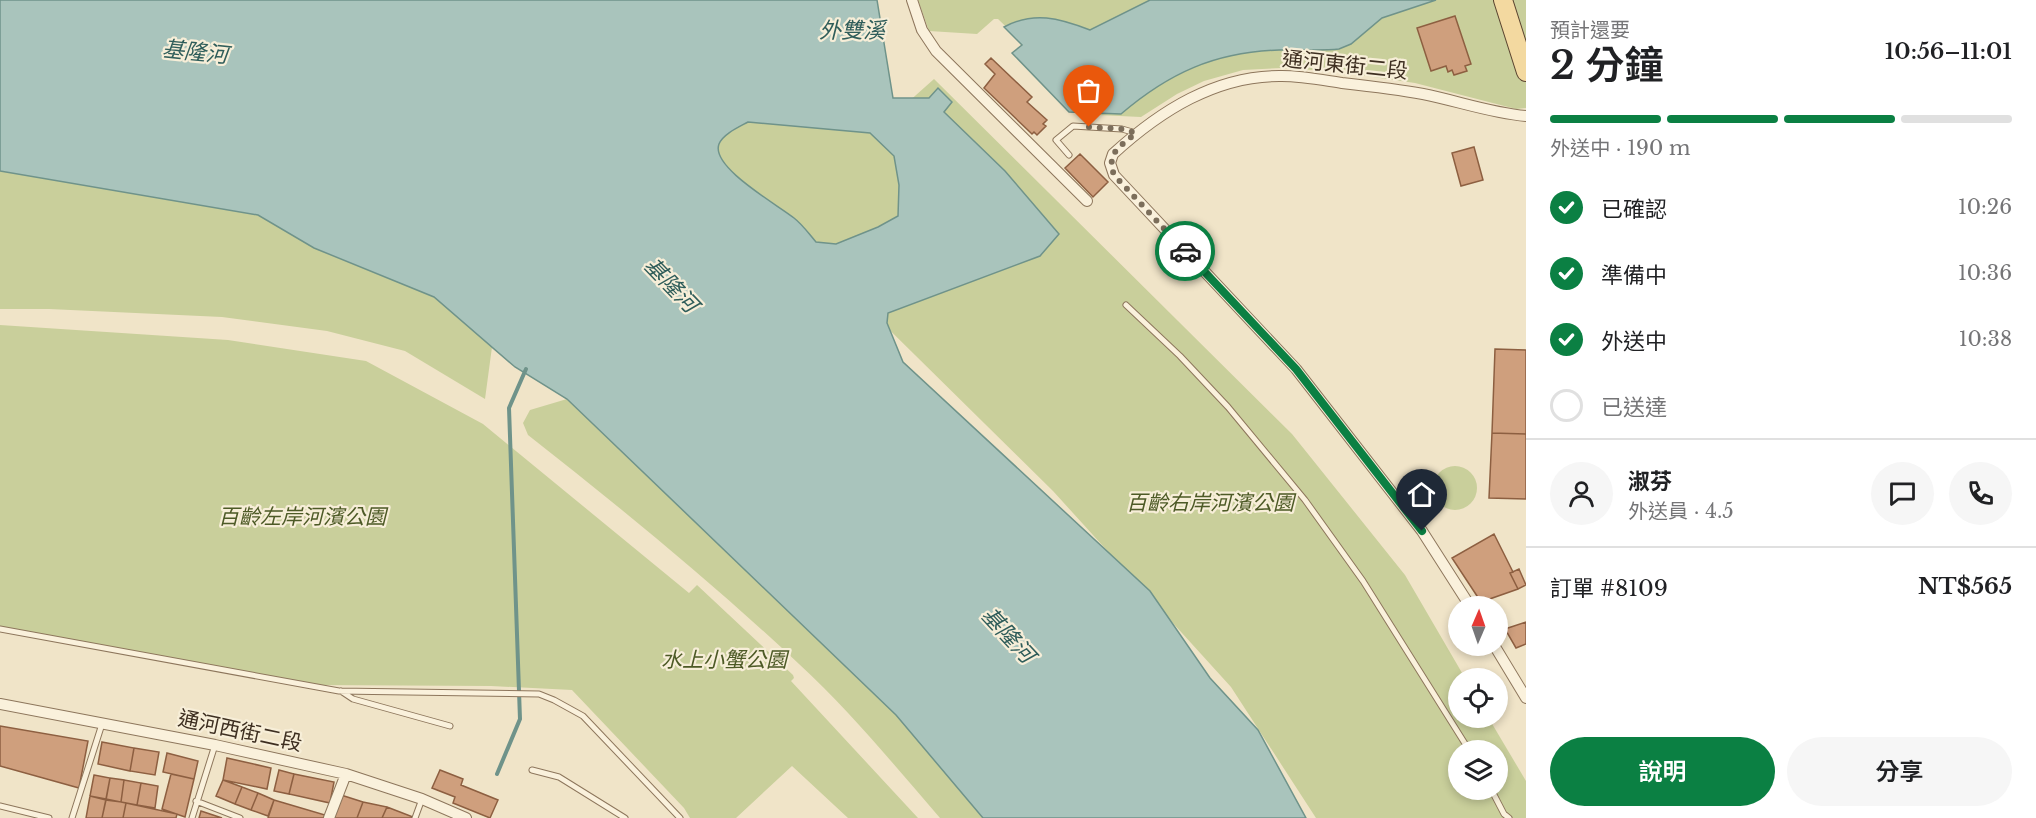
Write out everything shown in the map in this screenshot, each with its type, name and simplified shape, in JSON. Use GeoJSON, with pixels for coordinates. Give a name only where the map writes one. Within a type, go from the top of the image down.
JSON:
{"type":"FeatureCollection","features":[{"type":"Feature","properties":{"kind":"main road"},"geometry":{"type":"LineString","coordinates":[[1503,0],[1526,72]]}},
{"type":"Feature","properties":{"kind":"street"},"geometry":{"type":"LineString","coordinates":[[912,0],[922,30],[936,51],[1087,201]]}},
{"type":"Feature","properties":{"kind":"street","name":"通河東街二段"},"geometry":{"type":"LineString","coordinates":[[1464,596],[1422,531],[1296,369],[1114,175],[1110,163],[1113,154],[1156,118],[1208,89],[1246,78],[1283,76],[1422,94],[1502,114],[1526,116]]}},
{"type":"Feature","properties":{"kind":"street"},"geometry":{"type":"LineString","coordinates":[[1501,656],[1526,698]]}},
{"type":"Feature","properties":{"kind":"street","name":"通河西街二段"},"geometry":{"type":"LineString","coordinates":[[0,704],[215,745],[346,774],[422,799],[466,818]]}},
{"type":"Feature","properties":{"kind":"street"},"geometry":{"type":"LineString","coordinates":[[329,818],[346,774]]}},
{"type":"Feature","properties":{"kind":"lane"},"geometry":{"type":"LineString","coordinates":[[1069,156],[1056,140],[1073,126],[1122,129],[1136,133]]}},
{"type":"Feature","properties":{"kind":"lane"},"geometry":{"type":"LineString","coordinates":[[1126,305],[1180,356],[1228,407],[1305,500],[1364,581],[1463,740]]}},
{"type":"Feature","properties":{"kind":"lane"},"geometry":{"type":"LineString","coordinates":[[0,629],[339,691],[539,694],[562,703],[583,716],[680,818]]}},
{"type":"Feature","properties":{"kind":"lane"},"geometry":{"type":"LineString","coordinates":[[339,691],[353,699],[450,726]]}},
{"type":"Feature","properties":{"kind":"lane"},"geometry":{"type":"LineString","coordinates":[[72,818],[102,724]]}},
{"type":"Feature","properties":{"kind":"lane"},"geometry":{"type":"LineString","coordinates":[[192,818],[215,745]]}},
{"type":"Feature","properties":{"kind":"lane"},"geometry":{"type":"LineString","coordinates":[[532,770],[559,777],[625,818]]}},
{"type":"Feature","properties":{"kind":"lane"},"geometry":{"type":"LineString","coordinates":[[415,818],[422,799]]}},
{"type":"Feature","properties":{"kind":"lane"},"geometry":{"type":"LineString","coordinates":[[1497,800],[1504,814],[1509,818]]}},
{"type":"Feature","properties":{"kind":"lane"},"geometry":{"type":"LineString","coordinates":[[196,801],[240,818]]}},
{"type":"Feature","properties":{"kind":"lane"},"geometry":{"type":"LineString","coordinates":[[0,806],[49,818]]}},
{"type":"Feature","properties":{"kind":"green space"},"geometry":{"type":"Polygon","coordinates":[[[918,0],[1526,0],[1526,108],[1516,109],[1415,83],[1331,71],[1281,68],[1243,70],[1204,81],[1177,94],[1141,117],[1098,115],[998,19],[994,19],[977,34],[929,31],[918,0]]]}},
{"type":"Feature","properties":{"kind":"green space","name":"百齡右岸河濱公園"},"geometry":{"type":"Polygon","coordinates":[[[934,79],[1292,434],[1405,575],[1448,649],[1448,656],[1452,656],[1459,668],[1448,668],[1448,728],[1495,728],[1502,740],[1448,740],[1448,800],[1508,800],[1508,751],[1526,781],[1526,818],[1316,818],[1231,687],[1053,491],[710,153],[727,131],[752,114],[897,112],[934,79]]]}},
{"type":"Feature","properties":{"kind":"green space"},"geometry":{"type":"Polygon","coordinates":[[[0,171],[258,215],[314,248],[434,297],[492,347],[485,399],[405,351],[327,331],[222,317],[0,309],[0,171]]]}},
{"type":"Feature","properties":{"kind":"green space","name":"百齡左岸河濱公園"},"geometry":{"type":"Polygon","coordinates":[[[0,325],[228,340],[366,361],[483,424],[689,593],[697,585],[793,675],[794,678],[791,681],[918,818],[848,818],[792,766],[736,818],[690,818],[684,808],[572,690],[491,686],[314,685],[0,628],[0,325]]]}},
{"type":"Feature","properties":{"kind":"green space"},"geometry":{"type":"Polygon","coordinates":[[[567,399],[896,715],[983,818],[940,818],[854,720],[799,664],[666,546],[528,435],[523,423],[530,410],[567,399]]]}},
{"type":"Feature","properties":{"kind":"green space"},"geometry":{"type":"Polygon","coordinates":[[[1455,466],[1470,473],[1477,488],[1470,503],[1455,510],[1440,503],[1433,488],[1440,473],[1455,466]]]}},
{"type":"Feature","properties":{"kind":"water"},"geometry":{"type":"Polygon","coordinates":[[[0,0],[877,0],[893,98],[929,98],[938,88],[952,102],[944,112],[1005,171],[1059,234],[1040,256],[888,313],[887,323],[903,362],[1150,591],[1210,678],[1258,730],[1306,818],[983,818],[896,715],[567,399],[515,367],[434,297],[314,248],[258,215],[0,171],[0,0]],[[748,122],[724,137],[719,144],[719,153],[735,174],[794,218],[816,242],[836,244],[898,216],[899,185],[894,156],[870,133],[748,122]]]}},
{"type":"Feature","properties":{"kind":"water"},"geometry":{"type":"Polygon","coordinates":[[[1150,0],[1436,0],[1382,18],[1351,44],[1339,49],[1256,52],[1234,55],[1194,67],[1157,87],[1121,114],[1069,112],[1012,53],[1022,45],[1004,27],[1026,19],[1047,18],[1090,30],[1150,0]]]}},
{"type":"Feature","properties":{"kind":"building"},"geometry":{"type":"Polygon","coordinates":[[[1455,16],[1471,64],[1465,66],[1467,71],[1454,75],[1452,70],[1448,72],[1446,66],[1431,71],[1417,28],[1455,16]]]}},
{"type":"Feature","properties":{"kind":"building"},"geometry":{"type":"Polygon","coordinates":[[[991,58],[1032,97],[1027,102],[1047,120],[1043,124],[1046,126],[1037,135],[1034,132],[1032,134],[984,88],[995,74],[985,64],[991,58]]]}},
{"type":"Feature","properties":{"kind":"building"},"geometry":{"type":"Polygon","coordinates":[[[1474,147],[1483,180],[1461,186],[1452,153],[1474,147]]]}},
{"type":"Feature","properties":{"kind":"building"},"geometry":{"type":"Polygon","coordinates":[[[1080,154],[1108,182],[1093,197],[1065,168],[1080,154]]]}},
{"type":"Feature","properties":{"kind":"building"},"geometry":{"type":"Polygon","coordinates":[[[1495,349],[1526,350],[1526,434],[1492,433],[1495,349]]]}},
{"type":"Feature","properties":{"kind":"building"},"geometry":{"type":"Polygon","coordinates":[[[1492,433],[1526,434],[1526,499],[1489,498],[1492,433]]]}},
{"type":"Feature","properties":{"kind":"building"},"geometry":{"type":"Polygon","coordinates":[[[1494,534],[1513,572],[1510,573],[1518,589],[1498,596],[1477,596],[1452,558],[1494,534]]]}},
{"type":"Feature","properties":{"kind":"building"},"geometry":{"type":"Polygon","coordinates":[[[1519,569],[1526,585],[1518,589],[1510,573],[1519,569]]]}},
{"type":"Feature","properties":{"kind":"building"},"geometry":{"type":"Polygon","coordinates":[[[1526,622],[1526,644],[1516,648],[1508,634],[1508,628],[1526,622]]]}},
{"type":"Feature","properties":{"kind":"building"},"geometry":{"type":"Polygon","coordinates":[[[0,726],[88,741],[79,788],[0,766],[0,726]]]}},
{"type":"Feature","properties":{"kind":"building"},"geometry":{"type":"Polygon","coordinates":[[[102,742],[134,748],[130,771],[98,764],[102,742]]]}},
{"type":"Feature","properties":{"kind":"building"},"geometry":{"type":"Polygon","coordinates":[[[134,748],[159,752],[155,775],[130,771],[134,748]]]}},
{"type":"Feature","properties":{"kind":"building"},"geometry":{"type":"Polygon","coordinates":[[[167,753],[198,761],[194,779],[163,772],[167,753]]]}},
{"type":"Feature","properties":{"kind":"building"},"geometry":{"type":"Polygon","coordinates":[[[227,758],[271,768],[267,789],[223,780],[227,758]]]}},
{"type":"Feature","properties":{"kind":"building"},"geometry":{"type":"Polygon","coordinates":[[[279,770],[294,774],[289,794],[274,791],[279,770]]]}},
{"type":"Feature","properties":{"kind":"building"},"geometry":{"type":"Polygon","coordinates":[[[440,770],[463,779],[461,785],[498,800],[490,818],[453,803],[455,797],[432,788],[440,770]]]}},
{"type":"Feature","properties":{"kind":"building"},"geometry":{"type":"Polygon","coordinates":[[[171,774],[194,779],[185,817],[162,809],[171,774]]]}},
{"type":"Feature","properties":{"kind":"building"},"geometry":{"type":"Polygon","coordinates":[[[294,774],[334,782],[330,803],[289,794],[294,774]]]}},
{"type":"Feature","properties":{"kind":"building"},"geometry":{"type":"Polygon","coordinates":[[[94,775],[110,778],[106,799],[90,796],[94,775]]]}},
{"type":"Feature","properties":{"kind":"building"},"geometry":{"type":"Polygon","coordinates":[[[110,778],[124,780],[121,802],[106,800],[110,778]]]}},
{"type":"Feature","properties":{"kind":"building"},"geometry":{"type":"Polygon","coordinates":[[[124,780],[141,783],[137,805],[121,802],[124,780]]]}},
{"type":"Feature","properties":{"kind":"building"},"geometry":{"type":"Polygon","coordinates":[[[223,780],[242,787],[235,804],[216,796],[223,780]]]}},
{"type":"Feature","properties":{"kind":"building"},"geometry":{"type":"Polygon","coordinates":[[[141,783],[158,786],[155,808],[137,805],[141,783]]]}},
{"type":"Feature","properties":{"kind":"building"},"geometry":{"type":"Polygon","coordinates":[[[242,787],[258,793],[251,810],[235,804],[242,787]]]}},
{"type":"Feature","properties":{"kind":"building"},"geometry":{"type":"Polygon","coordinates":[[[258,793],[274,800],[268,816],[251,810],[258,793]]]}},
{"type":"Feature","properties":{"kind":"building"},"geometry":{"type":"Polygon","coordinates":[[[341,795],[363,802],[357,818],[332,818],[341,795]]]}},
{"type":"Feature","properties":{"kind":"building"},"geometry":{"type":"Polygon","coordinates":[[[90,796],[106,800],[102,818],[86,818],[90,796]]]}},
{"type":"Feature","properties":{"kind":"building"},"geometry":{"type":"Polygon","coordinates":[[[106,799],[126,803],[123,818],[102,818],[106,799]]]}},
{"type":"Feature","properties":{"kind":"building"},"geometry":{"type":"Polygon","coordinates":[[[274,800],[325,815],[325,818],[268,818],[274,800]]]}},
{"type":"Feature","properties":{"kind":"building"},"geometry":{"type":"Polygon","coordinates":[[[363,802],[387,807],[382,818],[357,818],[363,802]]]}},
{"type":"Feature","properties":{"kind":"building"},"geometry":{"type":"Polygon","coordinates":[[[126,803],[177,814],[176,818],[123,818],[126,803]]]}},
{"type":"Feature","properties":{"kind":"building"},"geometry":{"type":"Polygon","coordinates":[[[387,807],[413,817],[382,818],[387,807]]]}},
{"type":"Feature","properties":{"kind":"building"},"geometry":{"type":"Polygon","coordinates":[[[201,811],[222,818],[199,818],[201,811]]]}},
{"type":"Feature","properties":{"kind":"waterway"},"geometry":{"type":"LineString","coordinates":[[497,774],[520,719],[509,408],[526,369]]}},
{"type":"Feature","properties":{"kind":"way so far"},"geometry":{"type":"LineString","coordinates":[[1089,127],[1122,129],[1136,133],[1113,154],[1110,163],[1114,175],[1185,251]]}},
{"type":"Feature","properties":{"kind":"route"},"geometry":{"type":"LineString","coordinates":[[1185,251],[1296,369],[1366,456],[1422,531]]}},
{"type":"Feature","properties":{"kind":"water label","name":"外雙溪"},"geometry":{"type":"Point","coordinates":[852,30]}},
{"type":"Feature","properties":{"kind":"water label","name":"基隆河"},"geometry":{"type":"Point","coordinates":[195,52]}},
{"type":"Feature","properties":{"kind":"water label","name":"基隆河"},"geometry":{"type":"Point","coordinates":[671,285]}},
{"type":"Feature","properties":{"kind":"water label","name":"基隆河"},"geometry":{"type":"Point","coordinates":[1008,635]}},
{"type":"Feature","properties":{"kind":"park label","name":"水上小蟹公園"},"geometry":{"type":"Point","coordinates":[724,660]}}]}
